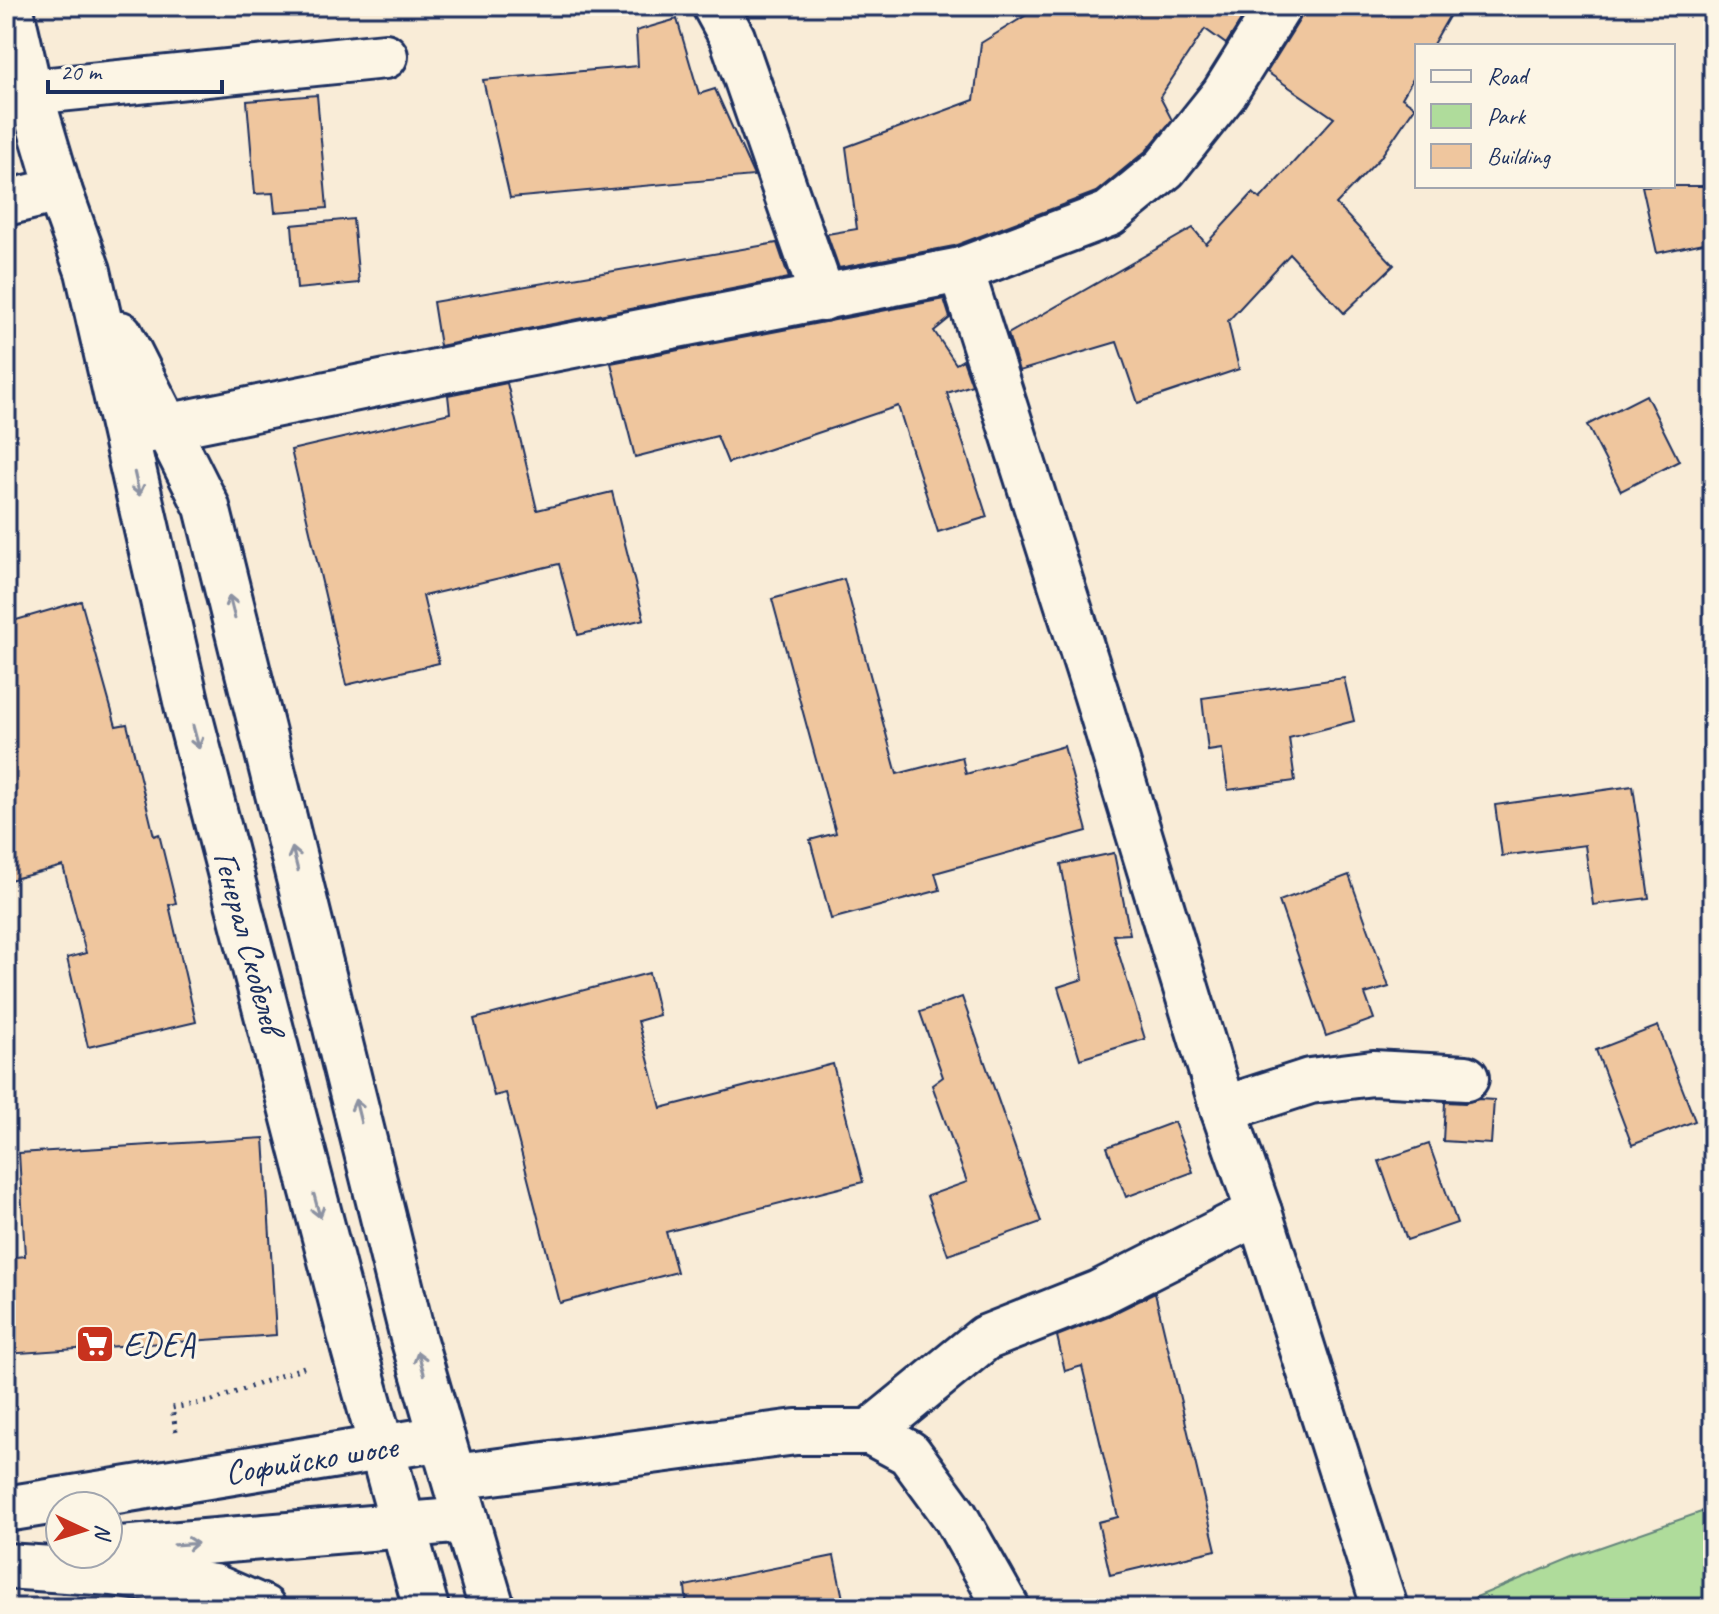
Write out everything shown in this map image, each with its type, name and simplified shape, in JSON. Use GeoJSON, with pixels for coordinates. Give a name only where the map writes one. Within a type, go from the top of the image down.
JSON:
{"type":"FeatureCollection","features":[{"type":"Feature","properties":{"kind":"street","name":"Генерал Скобелев"},"geometry":{"type":"LineString","coordinates":[[10,6],[30,92],[59,190],[146,430],[189,714],[426,1608]]}},
{"type":"Feature","properties":{"kind":"street"},"geometry":{"type":"LineString","coordinates":[[715,6],[732,37],[823,298]]}},
{"type":"Feature","properties":{"kind":"street"},"geometry":{"type":"LineString","coordinates":[[146,430],[961,270],[1109,214],[1165,168],[1224,94],[1279,6]]}},
{"type":"Feature","properties":{"kind":"street"},"geometry":{"type":"LineString","coordinates":[[30,92],[385,56]]}},
{"type":"Feature","properties":{"kind":"street"},"geometry":{"type":"LineString","coordinates":[[6,203],[59,190]]}},
{"type":"Feature","properties":{"kind":"street"},"geometry":{"type":"LineString","coordinates":[[961,270],[1096,693],[1223,1109],[1259,1212],[1385,1608]]}},
{"type":"Feature","properties":{"kind":"street","name":"Генерал Скобелев"},"geometry":{"type":"LineString","coordinates":[[146,430],[207,507],[412,1334],[448,1458]]}},
{"type":"Feature","properties":{"kind":"street"},"geometry":{"type":"LineString","coordinates":[[1223,1109],[1310,1081],[1341,1077],[1373,1073],[1466,1078]]}},
{"type":"Feature","properties":{"kind":"street"},"geometry":{"type":"LineString","coordinates":[[1007,1608],[955,1516],[909,1453],[870,1432],[985,1338],[1099,1293],[1259,1212]]}},
{"type":"Feature","properties":{"kind":"street","name":"Софийско шосе"},"geometry":{"type":"LineString","coordinates":[[6,1509],[382,1449],[448,1458],[796,1432],[870,1432]]}},
{"type":"Feature","properties":{"kind":"street"},"geometry":{"type":"LineString","coordinates":[[448,1458],[492,1608]]}},
{"type":"Feature","properties":{"kind":"street"},"geometry":{"type":"LineString","coordinates":[[124,1549],[466,1520]]}},
{"type":"Feature","properties":{"kind":"street"},"geometry":{"type":"LineString","coordinates":[[6,1558],[44,1555]]}},
{"type":"Feature","properties":{"kind":"street"},"geometry":{"type":"LineString","coordinates":[[6,1566],[112,1573],[214,1587],[263,1608]]}},
{"type":"Feature","properties":{"kind":"green space"},"geometry":{"type":"Polygon","coordinates":[[[1713,1508],[1713,1608],[1450,1608],[1575,1556],[1713,1508]]]}},
{"type":"Feature","properties":{"kind":"building"},"geometry":{"type":"Polygon","coordinates":[[[1041,6],[1250,6],[1226,44],[1205,29],[1160,97],[1172,120],[1147,150],[1096,192],[954,246],[839,268],[827,234],[857,229],[846,147],[974,100],[981,43],[1041,6]]]}},
{"type":"Feature","properties":{"kind":"building"},"geometry":{"type":"Polygon","coordinates":[[[1304,6],[1455,6],[1433,44],[1415,44],[1415,75],[1402,98],[1415,107],[1380,158],[1336,204],[1394,265],[1344,313],[1290,254],[1228,321],[1239,369],[1138,403],[1117,342],[1019,371],[1008,334],[1193,228],[1206,244],[1253,193],[1260,199],[1334,118],[1267,72],[1300,19],[1304,6]]]}},
{"type":"Feature","properties":{"kind":"building"},"geometry":{"type":"Polygon","coordinates":[[[677,19],[699,94],[715,89],[754,176],[510,198],[483,80],[638,66],[636,31],[677,19]]]}},
{"type":"Feature","properties":{"kind":"building"},"geometry":{"type":"Polygon","coordinates":[[[317,95],[327,208],[275,212],[273,193],[255,194],[247,101],[317,95]]]}},
{"type":"Feature","properties":{"kind":"building"},"geometry":{"type":"Polygon","coordinates":[[[1713,186],[1713,241],[1657,253],[1642,188],[1713,186]]]}},
{"type":"Feature","properties":{"kind":"building"},"geometry":{"type":"Polygon","coordinates":[[[353,219],[359,283],[297,289],[292,225],[353,219]]]}},
{"type":"Feature","properties":{"kind":"building"},"geometry":{"type":"Polygon","coordinates":[[[777,243],[789,278],[440,346],[433,302],[777,243]]]}},
{"type":"Feature","properties":{"kind":"building"},"geometry":{"type":"Polygon","coordinates":[[[944,299],[950,318],[934,331],[956,364],[963,360],[972,385],[947,393],[987,517],[938,532],[898,406],[728,463],[717,436],[635,457],[611,363],[944,299]]]}},
{"type":"Feature","properties":{"kind":"building"},"geometry":{"type":"Polygon","coordinates":[[[507,383],[537,510],[612,492],[644,619],[578,635],[559,564],[423,596],[439,663],[346,685],[291,450],[450,413],[448,395],[507,383]]]}},
{"type":"Feature","properties":{"kind":"building"},"geometry":{"type":"Polygon","coordinates":[[[1646,395],[1679,461],[1621,491],[1587,425],[1646,395]]]}},
{"type":"Feature","properties":{"kind":"building"},"geometry":{"type":"Polygon","coordinates":[[[844,579],[897,774],[962,757],[966,774],[1064,746],[1087,831],[935,873],[940,890],[831,919],[810,840],[836,833],[772,599],[844,579]]]}},
{"type":"Feature","properties":{"kind":"building"},"geometry":{"type":"Polygon","coordinates":[[[81,601],[116,726],[127,724],[154,836],[159,834],[176,903],[169,905],[196,1022],[88,1047],[67,958],[86,953],[63,866],[6,881],[6,623],[81,601]]]}},
{"type":"Feature","properties":{"kind":"building"},"geometry":{"type":"Polygon","coordinates":[[[1344,678],[1354,721],[1289,738],[1295,781],[1228,790],[1222,749],[1208,751],[1202,698],[1344,678]]]}},
{"type":"Feature","properties":{"kind":"building"},"geometry":{"type":"Polygon","coordinates":[[[1633,786],[1649,898],[1593,905],[1585,845],[1502,856],[1495,805],[1633,786]]]}},
{"type":"Feature","properties":{"kind":"building"},"geometry":{"type":"Polygon","coordinates":[[[1114,853],[1130,934],[1113,935],[1145,1039],[1080,1059],[1058,987],[1083,979],[1061,864],[1114,853]]]}},
{"type":"Feature","properties":{"kind":"building"},"geometry":{"type":"Polygon","coordinates":[[[1349,875],[1389,987],[1365,994],[1374,1019],[1326,1036],[1279,901],[1349,875]]]}},
{"type":"Feature","properties":{"kind":"building"},"geometry":{"type":"Polygon","coordinates":[[[649,973],[659,1015],[638,1021],[661,1108],[833,1064],[863,1182],[666,1232],[677,1272],[560,1303],[506,1093],[494,1096],[474,1019],[649,973]]]}},
{"type":"Feature","properties":{"kind":"building"},"geometry":{"type":"Polygon","coordinates":[[[962,997],[1041,1222],[948,1255],[927,1196],[967,1182],[932,1085],[943,1077],[920,1012],[962,997]]]}},
{"type":"Feature","properties":{"kind":"building"},"geometry":{"type":"Polygon","coordinates":[[[1658,1026],[1695,1121],[1632,1145],[1596,1050],[1658,1026]]]}},
{"type":"Feature","properties":{"kind":"building"},"geometry":{"type":"Polygon","coordinates":[[[1479,1099],[1494,1100],[1491,1144],[1443,1141],[1445,1102],[1465,1103],[1479,1099]]]}},
{"type":"Feature","properties":{"kind":"building"},"geometry":{"type":"Polygon","coordinates":[[[1174,1122],[1193,1172],[1126,1197],[1107,1147],[1174,1122]]]}},
{"type":"Feature","properties":{"kind":"building"},"geometry":{"type":"Polygon","coordinates":[[[264,1138],[276,1335],[6,1354],[6,1258],[25,1256],[19,1153],[264,1138]]]}},
{"type":"Feature","properties":{"kind":"building"},"geometry":{"type":"Polygon","coordinates":[[[1429,1144],[1457,1223],[1407,1240],[1379,1161],[1429,1144]]]}},
{"type":"Feature","properties":{"kind":"building"},"geometry":{"type":"Polygon","coordinates":[[[1155,1293],[1216,1550],[1110,1575],[1098,1522],[1118,1517],[1082,1366],[1065,1371],[1057,1336],[1155,1293]]]}},
{"type":"Feature","properties":{"kind":"building"},"geometry":{"type":"Polygon","coordinates":[[[834,1556],[845,1608],[687,1608],[685,1586],[834,1556]]]}},
{"type":"Feature","properties":{"kind":"place","name":"EDEA"},"geometry":{"type":"Point","coordinates":[95,1344]}}]}
